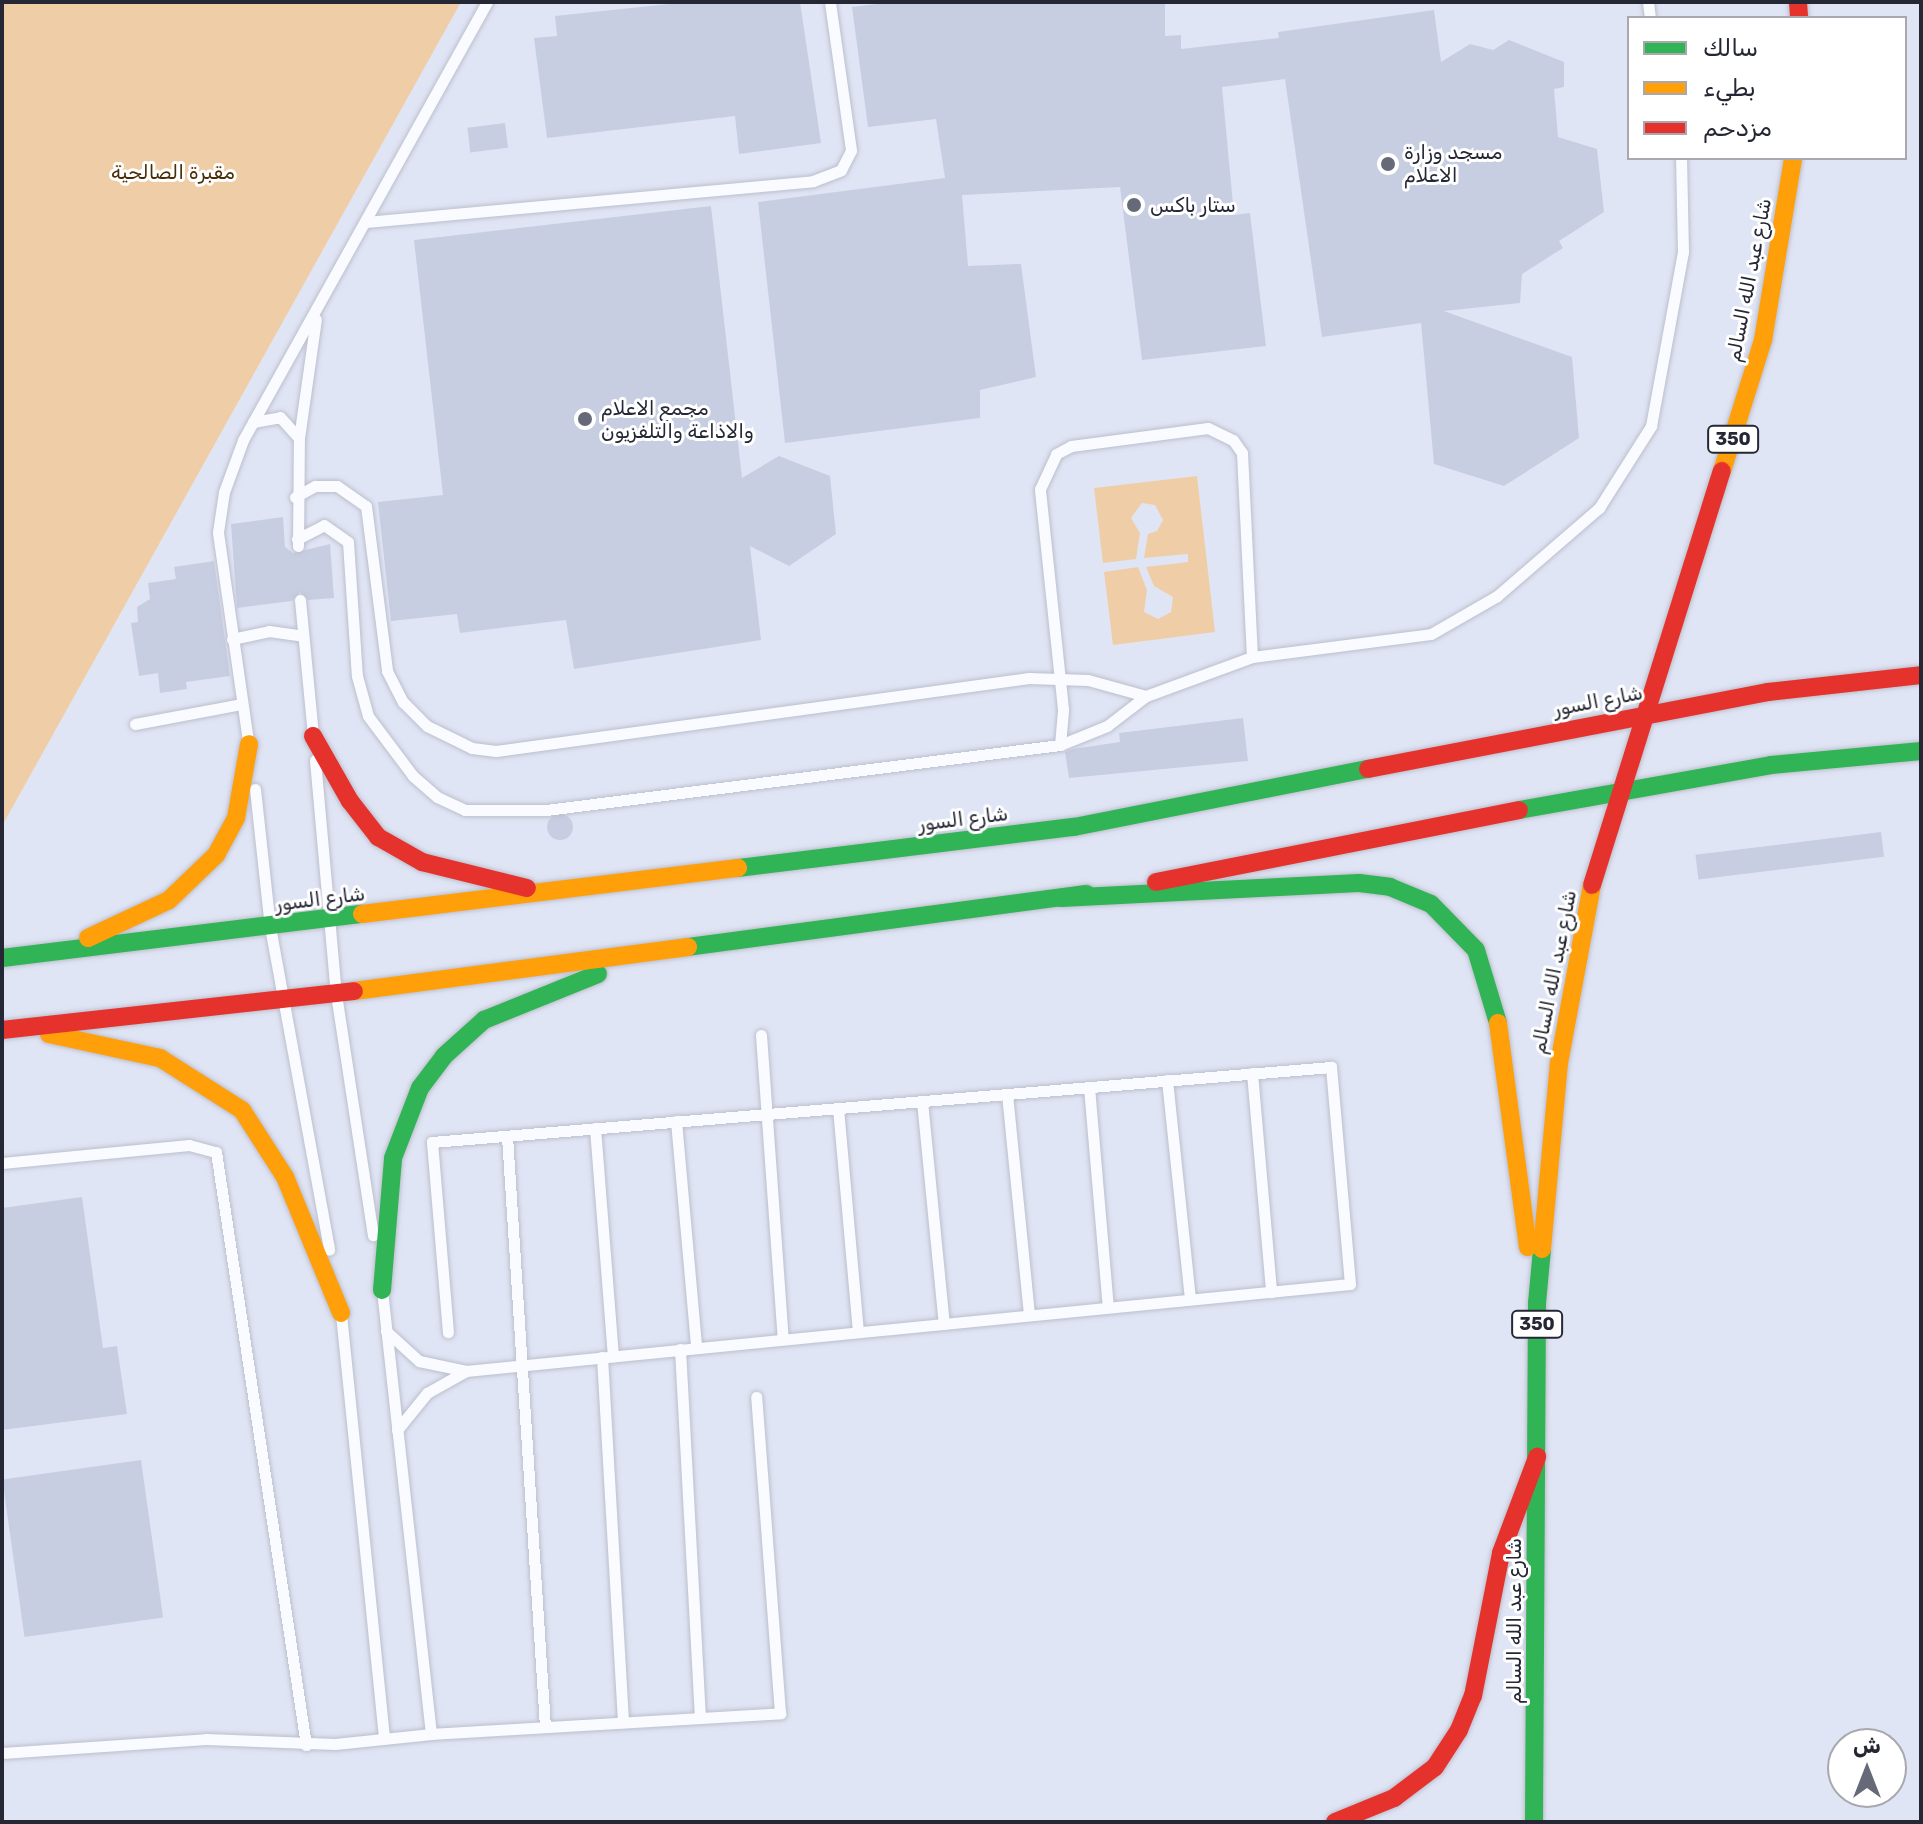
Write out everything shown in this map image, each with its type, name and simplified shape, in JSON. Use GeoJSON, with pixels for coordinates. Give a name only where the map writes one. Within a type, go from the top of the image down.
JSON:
{"type":"FeatureCollection","features":[{"type":"Feature","properties":{"kind":"main road","name":"شارع عبد الله السالم"},"geometry":{"type":"LineString","coordinates":[[1534,1822],[1537,1303],[1559,1063],[1591,889],[1763,340],[1793,160]]}},
{"type":"Feature","properties":{"kind":"main road","name":"شارع السور"},"geometry":{"type":"LineString","coordinates":[[2,958],[328,921],[1074,827],[1768,692],[1921,675]]}},
{"type":"Feature","properties":{"kind":"main road"},"geometry":{"type":"LineString","coordinates":[[313,736],[350,801],[378,837],[399,851],[422,862],[550,893]]}},
{"type":"Feature","properties":{"kind":"main road"},"geometry":{"type":"LineString","coordinates":[[45,953],[138,917],[196,880],[236,818],[247,777],[249,744]]}},
{"type":"Feature","properties":{"kind":"main road"},"geometry":{"type":"LineString","coordinates":[[10,1029],[336,994],[1061,898],[1623,789],[1771,765],[1921,751]]}},
{"type":"Feature","properties":{"kind":"main road"},"geometry":{"type":"LineString","coordinates":[[1061,898],[1359,883],[1407,892],[1446,915],[1476,950],[1494,997],[1537,1303]]}},
{"type":"Feature","properties":{"kind":"main road"},"geometry":{"type":"LineString","coordinates":[[382,1290],[393,1158],[404,1119],[444,1056],[484,1020],[658,953]]}},
{"type":"Feature","properties":{"kind":"main road"},"geometry":{"type":"LineString","coordinates":[[10,1029],[160,1058],[242,1110],[264,1137],[285,1177],[341,1313]]}},
{"type":"Feature","properties":{"kind":"main road"},"geometry":{"type":"LineString","coordinates":[[1335,1822],[1394,1798],[1435,1767],[1459,1730],[1473,1696],[1501,1553],[1537,1457]]}},
{"type":"Feature","properties":{"kind":"lane"},"geometry":{"type":"LineString","coordinates":[[384,1739],[341,1313],[270,927],[249,744],[218,532],[224,492],[253,422],[487,2]]}},
{"type":"Feature","properties":{"kind":"lane"},"geometry":{"type":"LineString","coordinates":[[366,222],[813,181],[841,170],[851,150],[830,2]]}},
{"type":"Feature","properties":{"kind":"lane"},"geometry":{"type":"LineString","coordinates":[[317,311],[299,438],[295,497],[297,543],[324,525],[348,542],[357,676],[368,716],[413,776],[437,797],[465,810],[546,810],[1060,745],[1107,726],[1146,696],[1252,657],[1431,634],[1497,596],[1599,508],[1651,426],[1683,252],[1681,160]]}},
{"type":"Feature","properties":{"kind":"lane"},"geometry":{"type":"LineString","coordinates":[[253,422],[280,417],[299,438]]}},
{"type":"Feature","properties":{"kind":"lane"},"geometry":{"type":"LineString","coordinates":[[1060,745],[1058,678],[1040,489],[1056,454],[1071,446],[1208,428],[1233,440],[1242,453],[1252,657]]}},
{"type":"Feature","properties":{"kind":"lane"},"geometry":{"type":"LineString","coordinates":[[295,497],[315,486],[337,486],[366,506],[387,671],[403,702],[427,726],[472,748],[496,751],[1058,678],[1114,686],[1146,696]]}},
{"type":"Feature","properties":{"kind":"lane"},"geometry":{"type":"LineString","coordinates":[[300,600],[336,994],[382,1290],[431,1734]]}},
{"type":"Feature","properties":{"kind":"lane"},"geometry":{"type":"LineString","coordinates":[[232,639],[269,631],[303,636]]}},
{"type":"Feature","properties":{"kind":"lane"},"geometry":{"type":"LineString","coordinates":[[135,724],[242,704]]}},
{"type":"Feature","properties":{"kind":"lane"},"geometry":{"type":"LineString","coordinates":[[761,1035],[783,1339]]}},
{"type":"Feature","properties":{"kind":"lane"},"geometry":{"type":"LineString","coordinates":[[386,1331],[419,1361],[466,1371],[1350,1284],[1331,1067],[432,1142],[448,1332]]}},
{"type":"Feature","properties":{"kind":"lane"},"geometry":{"type":"LineString","coordinates":[[1252,1073],[1271,1292]]}},
{"type":"Feature","properties":{"kind":"lane"},"geometry":{"type":"LineString","coordinates":[[1167,1080],[1190,1299]]}},
{"type":"Feature","properties":{"kind":"lane"},"geometry":{"type":"LineString","coordinates":[[1089,1087],[1108,1307]]}},
{"type":"Feature","properties":{"kind":"lane"},"geometry":{"type":"LineString","coordinates":[[1007,1094],[1029,1315]]}},
{"type":"Feature","properties":{"kind":"lane"},"geometry":{"type":"LineString","coordinates":[[922,1101],[944,1324]]}},
{"type":"Feature","properties":{"kind":"lane"},"geometry":{"type":"LineString","coordinates":[[838,1108],[858,1332]]}},
{"type":"Feature","properties":{"kind":"lane"},"geometry":{"type":"LineString","coordinates":[[676,1121],[696,1347]]}},
{"type":"Feature","properties":{"kind":"lane"},"geometry":{"type":"LineString","coordinates":[[595,1128],[623,1722]]}},
{"type":"Feature","properties":{"kind":"lane"},"geometry":{"type":"LineString","coordinates":[[507,1136],[545,1727]]}},
{"type":"Feature","properties":{"kind":"lane"},"geometry":{"type":"LineString","coordinates":[[2,1163],[201,1144],[216,1152],[306,1745]]}},
{"type":"Feature","properties":{"kind":"lane"},"geometry":{"type":"LineString","coordinates":[[680,1349],[700,1717]]}},
{"type":"Feature","properties":{"kind":"lane"},"geometry":{"type":"LineString","coordinates":[[397,1430],[427,1393],[466,1371]]}},
{"type":"Feature","properties":{"kind":"lane"},"geometry":{"type":"LineString","coordinates":[[2,1753],[206,1739],[306,1745],[431,1734],[780,1713],[756,1397]]}},
{"type":"Feature","properties":{"kind":"green space","name":"مقبرة الصالحية"},"geometry":{"type":"Polygon","coordinates":[[[2,2],[461,2],[2,826],[2,2]]]}},
{"type":"Feature","properties":{"kind":"green space"},"geometry":{"type":"Polygon","coordinates":[[[1197,476],[1215,632],[1113,645],[1104,572],[1138,567],[1147,590],[1144,612],[1158,619],[1171,612],[1173,597],[1154,586],[1146,567],[1188,562],[1188,554],[1144,558],[1148,534],[1157,531],[1163,520],[1155,505],[1142,503],[1131,518],[1140,533],[1136,559],[1103,563],[1094,488],[1197,476]]]}},
{"type":"Feature","properties":{"kind":"building"},"geometry":{"type":"Polygon","coordinates":[[[688,2],[800,2],[821,143],[739,154],[735,116],[547,138],[534,38],[557,36],[555,16],[688,2]]]}},
{"type":"Feature","properties":{"kind":"building"},"geometry":{"type":"Polygon","coordinates":[[[893,2],[1165,2],[1165,36],[1181,35],[1181,49],[1279,38],[1278,32],[1434,10],[1441,62],[1470,44],[1493,50],[1509,40],[1564,62],[1564,87],[1554,89],[1558,137],[1597,149],[1604,212],[1559,241],[1563,248],[1522,274],[1520,303],[1444,311],[1572,357],[1579,438],[1504,486],[1434,464],[1421,323],[1322,337],[1285,79],[1222,87],[1234,215],[1250,213],[1266,346],[1142,360],[1120,187],[962,195],[968,266],[1021,264],[1036,377],[980,390],[980,418],[785,443],[758,202],[945,178],[936,119],[868,127],[852,7],[893,2]]]}},
{"type":"Feature","properties":{"kind":"building"},"geometry":{"type":"Polygon","coordinates":[[[505,123],[508,148],[470,152],[467,128],[505,123]]]}},
{"type":"Feature","properties":{"kind":"building","name":"مجمع الاعلام والاذاعة والتلفزيون"},"geometry":{"type":"Polygon","coordinates":[[[711,206],[742,478],[779,456],[830,476],[836,534],[789,566],[750,546],[761,640],[574,669],[566,620],[460,633],[457,614],[391,621],[378,502],[443,495],[414,240],[711,206]]]}},
{"type":"Feature","properties":{"kind":"building"},"geometry":{"type":"Polygon","coordinates":[[[283,517],[285,547],[293,553],[330,544],[334,598],[308,600],[300,592],[292,601],[237,608],[231,524],[283,517]]]}},
{"type":"Feature","properties":{"kind":"building"},"geometry":{"type":"Polygon","coordinates":[[[214,561],[230,676],[186,682],[187,689],[160,693],[158,673],[139,676],[131,623],[138,622],[137,607],[150,599],[148,583],[176,579],[174,567],[214,561]]]}},
{"type":"Feature","properties":{"kind":"building"},"geometry":{"type":"Polygon","coordinates":[[[1243,718],[1248,761],[1069,778],[1065,752],[1120,742],[1119,733],[1243,718]]]}},
{"type":"Feature","properties":{"kind":"building"},"geometry":{"type":"Polygon","coordinates":[[[560,814],[569,818],[573,827],[569,836],[560,840],[551,836],[547,827],[551,818],[560,814]]]}},
{"type":"Feature","properties":{"kind":"building"},"geometry":{"type":"Polygon","coordinates":[[[1881,832],[1884,857],[1698,880],[1695,855],[1881,832]]]}},
{"type":"Feature","properties":{"kind":"building"},"geometry":{"type":"Polygon","coordinates":[[[82,1197],[103,1348],[117,1346],[127,1414],[2,1430],[2,1208],[82,1197]]]}},
{"type":"Feature","properties":{"kind":"building"},"geometry":{"type":"Polygon","coordinates":[[[141,1460],[163,1617],[24,1637],[2,1479],[141,1460]]]}},
{"type":"Feature","properties":{"kind":"traffic: fast"},"geometry":{"type":"LineString","coordinates":[[1519,810],[1771,765],[1921,751]]}},
{"type":"Feature","properties":{"kind":"traffic: fast"},"geometry":{"type":"LineString","coordinates":[[738,868],[1074,827],[1368,769]]}},
{"type":"Feature","properties":{"kind":"traffic: fast"},"geometry":{"type":"LineString","coordinates":[[1061,898],[1359,883],[1390,887],[1431,904],[1476,950],[1498,1023]]}},
{"type":"Feature","properties":{"kind":"traffic: fast"},"geometry":{"type":"LineString","coordinates":[[688,947],[1086,894]]}},
{"type":"Feature","properties":{"kind":"traffic: fast"},"geometry":{"type":"LineString","coordinates":[[2,958],[362,914]]}},
{"type":"Feature","properties":{"kind":"traffic: fast"},"geometry":{"type":"LineString","coordinates":[[382,1290],[393,1158],[420,1088],[444,1056],[484,1020],[598,974]]}},
{"type":"Feature","properties":{"kind":"traffic: fast"},"geometry":{"type":"LineString","coordinates":[[1534,1822],[1537,1303],[1542,1249]]}},
{"type":"Feature","properties":{"kind":"traffic: slow"},"geometry":{"type":"LineString","coordinates":[[1722,471],[1763,340],[1793,160]]}},
{"type":"Feature","properties":{"kind":"traffic: slow"},"geometry":{"type":"LineString","coordinates":[[88,938],[169,900],[216,855],[236,818],[249,744]]}},
{"type":"Feature","properties":{"kind":"traffic: slow"},"geometry":{"type":"LineString","coordinates":[[362,914],[738,868]]}},
{"type":"Feature","properties":{"kind":"traffic: slow"},"geometry":{"type":"LineString","coordinates":[[1542,1249],[1559,1063],[1592,885]]}},
{"type":"Feature","properties":{"kind":"traffic: slow"},"geometry":{"type":"LineString","coordinates":[[354,991],[688,947]]}},
{"type":"Feature","properties":{"kind":"traffic: slow"},"geometry":{"type":"LineString","coordinates":[[1498,1023],[1528,1247]]}},
{"type":"Feature","properties":{"kind":"traffic: slow"},"geometry":{"type":"LineString","coordinates":[[49,1034],[160,1058],[242,1110],[285,1177],[341,1313]]}},
{"type":"Feature","properties":{"kind":"traffic: jam"},"geometry":{"type":"LineString","coordinates":[[1798,2],[1799,16]]}},
{"type":"Feature","properties":{"kind":"traffic: jam"},"geometry":{"type":"LineString","coordinates":[[1592,885],[1722,471]]}},
{"type":"Feature","properties":{"kind":"traffic: jam"},"geometry":{"type":"LineString","coordinates":[[1368,769],[1768,692],[1921,675]]}},
{"type":"Feature","properties":{"kind":"traffic: jam"},"geometry":{"type":"LineString","coordinates":[[313,736],[350,801],[378,837],[422,862],[527,888]]}},
{"type":"Feature","properties":{"kind":"traffic: jam"},"geometry":{"type":"LineString","coordinates":[[1156,882],[1519,810]]}},
{"type":"Feature","properties":{"kind":"traffic: jam"},"geometry":{"type":"LineString","coordinates":[[2,1030],[354,991]]}},
{"type":"Feature","properties":{"kind":"traffic: jam"},"geometry":{"type":"LineString","coordinates":[[1335,1822],[1394,1798],[1435,1767],[1459,1730],[1473,1696],[1501,1553],[1537,1457]]}},
{"type":"Feature","properties":{"kind":"place","name":"مسجد وزارة الاعلام"},"geometry":{"type":"Point","coordinates":[1388,164]}},
{"type":"Feature","properties":{"kind":"place","name":"ستار باكس"},"geometry":{"type":"Point","coordinates":[1134,205]}},
{"type":"Feature","properties":{"kind":"place","name":"مجمع الاعلام والاذاعة والتلفزيون"},"geometry":{"type":"Point","coordinates":[585,419]}}]}
